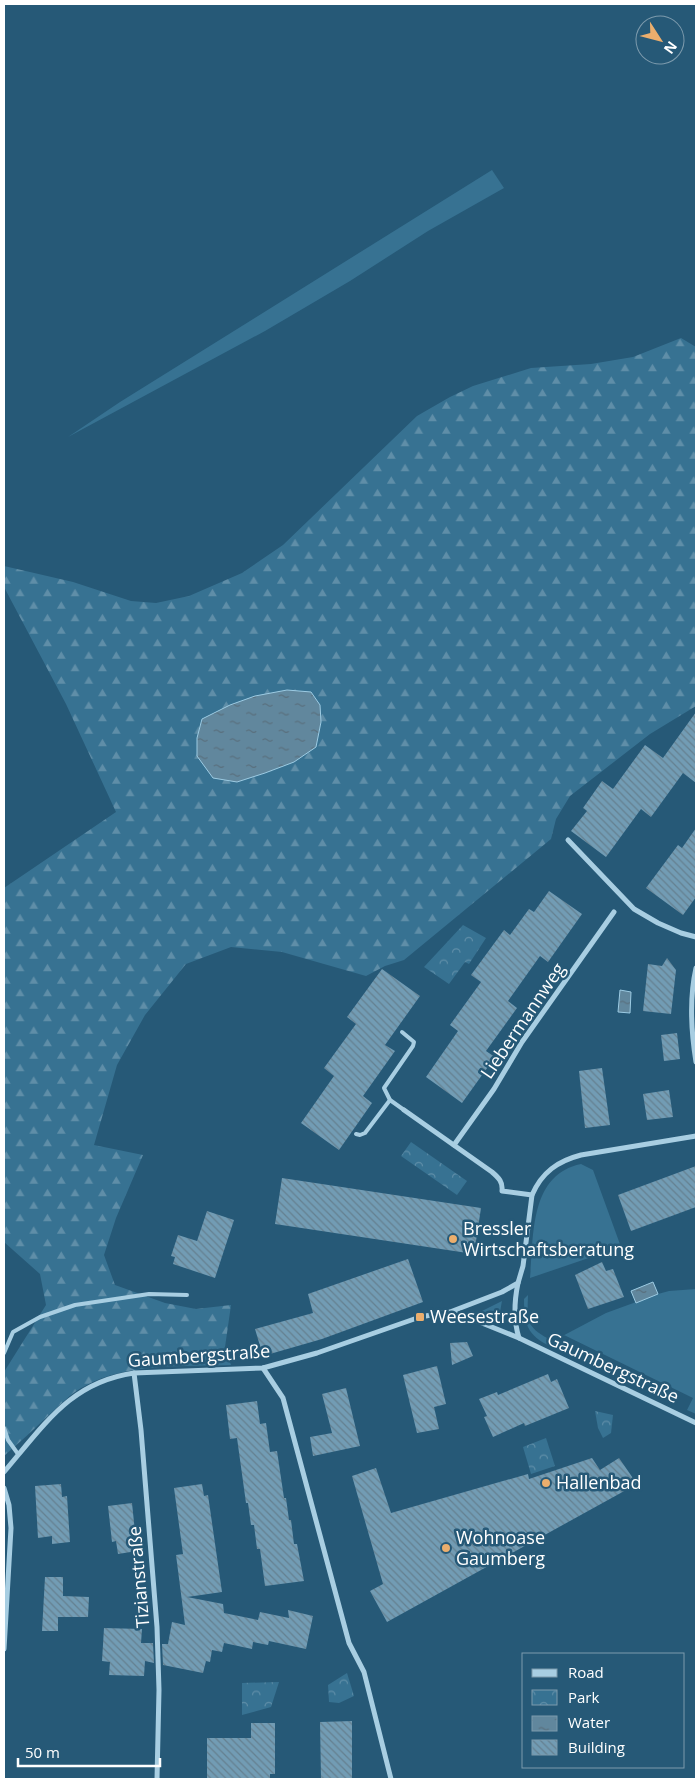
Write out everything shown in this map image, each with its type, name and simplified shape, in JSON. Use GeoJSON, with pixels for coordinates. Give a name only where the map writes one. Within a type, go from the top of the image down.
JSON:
{"type":"FeatureCollection","features":[{"type":"Feature","properties":{"kind":"street"},"geometry":{"type":"LineString","coordinates":[[568,840],[634,909],[658,923],[696,937]]}},
{"type":"Feature","properties":{"kind":"street","name":"Liebermannweg"},"geometry":{"type":"LineString","coordinates":[[454,1145],[494,1089],[522,1042],[614,912]]}},
{"type":"Feature","properties":{"kind":"street"},"geometry":{"type":"LineString","coordinates":[[696,968],[692,993],[691,1025],[696,1062]]}},
{"type":"Feature","properties":{"kind":"street"},"geometry":{"type":"LineString","coordinates":[[404,1110],[499,1178],[503,1185],[502,1191],[532,1195]]}},
{"type":"Feature","properties":{"kind":"street"},"geometry":{"type":"LineString","coordinates":[[519,1338],[515,1324],[514,1309],[523,1266],[532,1195],[536,1186],[550,1169],[568,1158],[696,1136]]}},
{"type":"Feature","properties":{"kind":"street"},"geometry":{"type":"LineString","coordinates":[[448,1312],[502,1292],[518,1283]]}},
{"type":"Feature","properties":{"kind":"street","name":"Gaumbergstraße"},"geometry":{"type":"LineString","coordinates":[[4,1472],[68,1400],[100,1381],[134,1373],[263,1368],[317,1353],[420,1318],[448,1312],[472,1319],[519,1338],[696,1423]]}},
{"type":"Feature","properties":{"kind":"street"},"geometry":{"type":"LineString","coordinates":[[263,1368],[283,1398],[349,1643],[364,1672],[390,1779]]}},
{"type":"Feature","properties":{"kind":"street","name":"Tizianstraße"},"geometry":{"type":"LineString","coordinates":[[134,1373],[141,1430],[157,1627],[159,1690],[157,1779]]}},
{"type":"Feature","properties":{"kind":"street"},"geometry":{"type":"LineString","coordinates":[[4,1488],[9,1505],[11,1528],[4,1649]]}},
{"type":"Feature","properties":{"kind":"lane"},"geometry":{"type":"LineString","coordinates":[[402,1032],[414,1042],[384,1088],[390,1100],[404,1110]]}},
{"type":"Feature","properties":{"kind":"lane"},"geometry":{"type":"LineString","coordinates":[[356,1134],[365,1133],[390,1100]]}},
{"type":"Feature","properties":{"kind":"lane"},"geometry":{"type":"LineString","coordinates":[[4,1352],[13,1332],[40,1318],[75,1305],[149,1294],[187,1295]]}},
{"type":"Feature","properties":{"kind":"lane"},"geometry":{"type":"LineString","coordinates":[[4,1428],[8,1440],[18,1454]]}},
{"type":"Feature","properties":{"kind":"green space"},"geometry":{"type":"Polygon","coordinates":[[[492,170],[504,188],[428,231],[350,281],[265,331],[68,437],[120,402],[492,170]]]}},
{"type":"Feature","properties":{"kind":"green space"},"geometry":{"type":"Polygon","coordinates":[[[681,338],[696,347],[696,706],[650,734],[570,796],[556,819],[551,839],[404,960],[385,966],[366,976],[282,952],[231,947],[186,964],[145,1015],[117,1065],[94,1145],[143,1155],[116,1218],[104,1255],[115,1285],[165,1303],[196,1309],[231,1305],[225,1347],[231,1365],[156,1367],[138,1369],[102,1378],[70,1396],[4,1456],[4,1372],[46,1305],[40,1274],[4,1242],[4,888],[116,812],[66,704],[4,587],[4,566],[73,582],[131,601],[156,603],[189,596],[242,573],[283,545],[417,416],[450,397],[473,386],[531,368],[591,364],[633,357],[681,338]]]}},
{"type":"Feature","properties":{"kind":"green space"},"geometry":{"type":"Polygon","coordinates":[[[463,925],[486,938],[469,964],[465,962],[449,984],[424,967],[463,925]]]}},
{"type":"Feature","properties":{"kind":"green space"},"geometry":{"type":"Polygon","coordinates":[[[411,1142],[467,1181],[457,1195],[401,1156],[411,1142]]]}},
{"type":"Feature","properties":{"kind":"green space"},"geometry":{"type":"Polygon","coordinates":[[[581,1164],[593,1170],[621,1247],[530,1278],[534,1226],[543,1194],[552,1181],[564,1170],[581,1164]]]}},
{"type":"Feature","properties":{"kind":"green space"},"geometry":{"type":"Polygon","coordinates":[[[696,1289],[696,1414],[687,1410],[693,1398],[564,1335],[606,1313],[658,1294],[669,1291],[696,1289]]]}},
{"type":"Feature","properties":{"kind":"green space"},"geometry":{"type":"Polygon","coordinates":[[[528,1295],[528,1312],[530,1324],[533,1328],[553,1341],[564,1335],[556,1349],[534,1336],[525,1317],[524,1299],[528,1295]]]}},
{"type":"Feature","properties":{"kind":"green space"},"geometry":{"type":"Polygon","coordinates":[[[502,1301],[498,1323],[478,1313],[502,1301]]]}},
{"type":"Feature","properties":{"kind":"green space"},"geometry":{"type":"Polygon","coordinates":[[[595,1411],[613,1415],[611,1433],[603,1438],[598,1428],[595,1411]]]}},
{"type":"Feature","properties":{"kind":"green space"},"geometry":{"type":"Polygon","coordinates":[[[546,1438],[555,1466],[531,1474],[523,1447],[546,1438]]]}},
{"type":"Feature","properties":{"kind":"green space"},"geometry":{"type":"Polygon","coordinates":[[[347,1673],[354,1696],[339,1703],[329,1702],[328,1685],[347,1673]]]}},
{"type":"Feature","properties":{"kind":"green space"},"geometry":{"type":"Polygon","coordinates":[[[279,1682],[271,1707],[242,1715],[242,1683],[279,1682]]]}},
{"type":"Feature","properties":{"kind":"water"},"geometry":{"type":"Polygon","coordinates":[[[287,690],[311,692],[320,705],[321,722],[316,747],[294,762],[237,782],[213,778],[197,756],[197,738],[202,719],[230,705],[255,696],[287,690]]]}},
{"type":"Feature","properties":{"kind":"water"},"geometry":{"type":"Polygon","coordinates":[[[620,990],[631,992],[630,1013],[618,1012],[620,990]]]}},
{"type":"Feature","properties":{"kind":"water"},"geometry":{"type":"Polygon","coordinates":[[[653,1282],[658,1294],[636,1303],[631,1291],[653,1282]]]}},
{"type":"Feature","properties":{"kind":"building"},"geometry":{"type":"Polygon","coordinates":[[[696,712],[696,783],[683,773],[651,817],[641,809],[606,857],[571,831],[587,811],[583,808],[602,781],[613,789],[645,745],[663,758],[696,712]]]}},
{"type":"Feature","properties":{"kind":"building"},"geometry":{"type":"Polygon","coordinates":[[[696,828],[696,897],[683,915],[646,888],[678,845],[682,848],[696,828]]]}},
{"type":"Feature","properties":{"kind":"building"},"geometry":{"type":"Polygon","coordinates":[[[549,891],[582,914],[548,962],[540,956],[508,1001],[517,1008],[486,1051],[495,1057],[462,1103],[426,1077],[458,1031],[450,1025],[481,982],[471,975],[504,930],[510,935],[529,909],[534,912],[549,891]]]}},
{"type":"Feature","properties":{"kind":"building"},"geometry":{"type":"Polygon","coordinates":[[[667,958],[676,970],[671,1014],[643,1011],[648,964],[662,966],[667,958]]]}},
{"type":"Feature","properties":{"kind":"building"},"geometry":{"type":"Polygon","coordinates":[[[382,969],[420,996],[385,1045],[395,1051],[363,1096],[372,1103],[339,1150],[301,1123],[334,1076],[324,1068],[356,1024],[347,1017],[382,969]]]}},
{"type":"Feature","properties":{"kind":"building"},"geometry":{"type":"Polygon","coordinates":[[[677,1033],[680,1059],[664,1061],[661,1035],[677,1033]]]}},
{"type":"Feature","properties":{"kind":"building"},"geometry":{"type":"Polygon","coordinates":[[[602,1068],[610,1125],[585,1128],[579,1071],[602,1068]]]}},
{"type":"Feature","properties":{"kind":"building"},"geometry":{"type":"Polygon","coordinates":[[[669,1090],[673,1117],[647,1120],[643,1094],[669,1090]]]}},
{"type":"Feature","properties":{"kind":"building"},"geometry":{"type":"Polygon","coordinates":[[[696,1166],[696,1207],[631,1231],[618,1195],[696,1166]]]}},
{"type":"Feature","properties":{"kind":"building"},"geometry":{"type":"Polygon","coordinates":[[[282,1178],[481,1208],[474,1254],[275,1224],[282,1178]]]}},
{"type":"Feature","properties":{"kind":"building"},"geometry":{"type":"Polygon","coordinates":[[[207,1211],[234,1220],[215,1278],[173,1264],[175,1257],[171,1256],[178,1235],[197,1241],[207,1211]]]}},
{"type":"Feature","properties":{"kind":"building"},"geometry":{"type":"Polygon","coordinates":[[[408,1259],[423,1302],[322,1339],[263,1356],[255,1329],[313,1313],[308,1294],[408,1259]]]}},
{"type":"Feature","properties":{"kind":"building"},"geometry":{"type":"Polygon","coordinates":[[[602,1262],[606,1271],[613,1269],[624,1297],[588,1309],[575,1275],[602,1262]]]}},
{"type":"Feature","properties":{"kind":"building"},"geometry":{"type":"Polygon","coordinates":[[[467,1342],[473,1356],[452,1365],[450,1343],[467,1342]]]}},
{"type":"Feature","properties":{"kind":"building"},"geometry":{"type":"Polygon","coordinates":[[[437,1366],[446,1404],[434,1407],[439,1429],[417,1433],[403,1375],[437,1366]]]}},
{"type":"Feature","properties":{"kind":"building"},"geometry":{"type":"Polygon","coordinates":[[[548,1374],[551,1382],[557,1379],[569,1408],[525,1426],[524,1423],[493,1437],[484,1417],[487,1416],[479,1399],[497,1392],[498,1395],[548,1374]]]}},
{"type":"Feature","properties":{"kind":"building"},"geometry":{"type":"Polygon","coordinates":[[[346,1388],[360,1446],[313,1456],[310,1437],[332,1433],[322,1394],[346,1388]]]}},
{"type":"Feature","properties":{"kind":"building"},"geometry":{"type":"Polygon","coordinates":[[[257,1401],[260,1424],[266,1423],[270,1452],[277,1451],[284,1498],[286,1498],[294,1544],[297,1544],[304,1581],[265,1586],[260,1549],[257,1549],[254,1525],[251,1525],[248,1503],[246,1503],[237,1438],[230,1439],[226,1405],[257,1401]]]}},
{"type":"Feature","properties":{"kind":"building","name":"Wohnoase Gaumberg"},"geometry":{"type":"Polygon","coordinates":[[[592,1458],[600,1470],[619,1458],[637,1484],[387,1622],[370,1591],[383,1584],[352,1476],[376,1468],[391,1513],[528,1474],[529,1479],[592,1458]]]}},
{"type":"Feature","properties":{"kind":"building"},"geometry":{"type":"Polygon","coordinates":[[[61,1484],[62,1497],[67,1496],[70,1542],[52,1544],[52,1536],[38,1538],[35,1486],[61,1484]]]}},
{"type":"Feature","properties":{"kind":"building"},"geometry":{"type":"Polygon","coordinates":[[[202,1484],[204,1496],[208,1495],[222,1592],[187,1597],[223,1604],[224,1613],[258,1620],[260,1612],[289,1618],[288,1610],[313,1616],[306,1649],[269,1641],[268,1645],[253,1642],[252,1649],[224,1643],[222,1652],[212,1650],[210,1662],[206,1661],[203,1673],[163,1665],[162,1644],[168,1644],[172,1622],[185,1625],[176,1555],[183,1554],[174,1488],[202,1484]]]}},
{"type":"Feature","properties":{"kind":"building"},"geometry":{"type":"Polygon","coordinates":[[[132,1503],[137,1551],[118,1554],[116,1541],[112,1542],[108,1506],[132,1503]]]}},
{"type":"Feature","properties":{"kind":"building"},"geometry":{"type":"Polygon","coordinates":[[[45,1577],[63,1577],[63,1596],[89,1597],[88,1617],[58,1617],[58,1631],[42,1631],[45,1577]]]}},
{"type":"Feature","properties":{"kind":"building"},"geometry":{"type":"Polygon","coordinates":[[[104,1628],[142,1629],[141,1643],[153,1643],[154,1663],[145,1661],[144,1676],[109,1675],[110,1662],[102,1661],[104,1628]]]}},
{"type":"Feature","properties":{"kind":"building"},"geometry":{"type":"Polygon","coordinates":[[[352,1721],[352,1779],[321,1779],[320,1722],[352,1721]]]}},
{"type":"Feature","properties":{"kind":"building"},"geometry":{"type":"Polygon","coordinates":[[[251,1723],[275,1723],[275,1774],[270,1774],[270,1779],[207,1779],[207,1738],[251,1738],[251,1723]]]}},
{"type":"Feature","properties":{"kind":"place","name":"Bressler Wirtschaftsberatung"},"geometry":{"type":"Point","coordinates":[453,1239]}},
{"type":"Feature","properties":{"kind":"place","name":"Weesestraße"},"geometry":{"type":"Point","coordinates":[420,1317]}},
{"type":"Feature","properties":{"kind":"place","name":"Hallenbad"},"geometry":{"type":"Point","coordinates":[546,1483]}},
{"type":"Feature","properties":{"kind":"place","name":"Wohnoase Gaumberg"},"geometry":{"type":"Point","coordinates":[446,1548]}}]}
